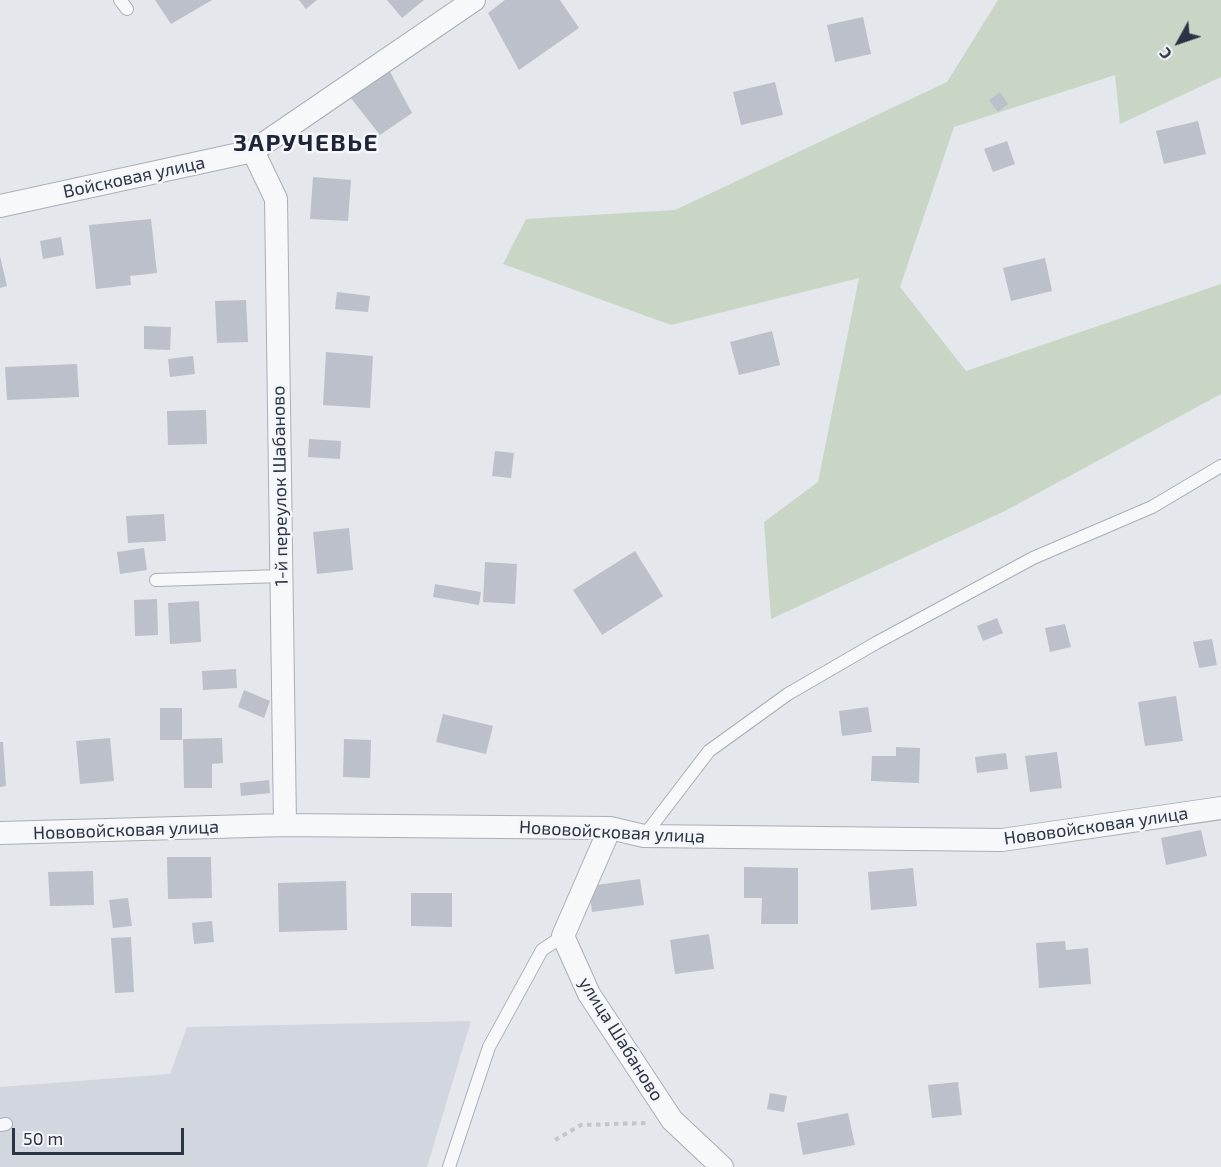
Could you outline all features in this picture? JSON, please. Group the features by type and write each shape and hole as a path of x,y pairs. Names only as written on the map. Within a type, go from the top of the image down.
{"street":[{"name":"Войсковая улица","path":"0,206 253,151 474,0"},
{"name":"1-й переулок Шабаново","path":"253,151 276,199 285,825"},
{"name":"Нововойсковая улица","path":"0,833 285,825 610,828 644,836 1002,840 1221,808"},
{"path":"563,936 610,828"},
{"name":"улица Шабаново","path":"563,936 589,994 672,1120 722,1167"}],"lane":[{"path":"644,836 709,751 788,694 876,643 1033,558 1152,507 1221,465"},
{"path":"156,580 282,576"},
{"path":"448,1167 489,1047 542,950 563,936"}],"path":[{"path":"555,1140 581,1125 645,1124 672,1120"}],"shaded area":[{"path":"471,1021 427,1167 0,1167 0,1087 170,1074 187,1027"}],"green space":[{"path":"998,0 1221,0 1221,77 1120,124 1115,75 954,127 900,287 966,371 1221,284 1221,394 1005,511 771,619 764,522 818,482 859,278 671,325 503,264 526,219 675,210 947,82"}],"building":[{"path":"155,0 212,0 171,24"},
{"path":"299,0 317,0 306,9"},
{"path":"387,0 424,0 402,18"},
{"path":"505,0 560,0 579,28 519,70 488,13"},
{"path":"863,17 871,54 835,62 827,25"},
{"path":"388,68 412,113 380,135 350,97"},
{"path":"775,82 783,115 741,125 733,92"},
{"path":"1000,92 1008,104 998,112 989,100"},
{"path":"1198,121 1206,154 1164,164 1156,131"},
{"path":"1007,141 1015,164 993,172 984,149"},
{"path":"313,177 351,180 348,221 310,219"},
{"path":"151,219 157,273 130,276 131,285 96,289 89,225"},
{"path":"61,237 64,255 43,259 40,241"},
{"path":"0,256 7,286 0,288"},
{"path":"1045,258 1052,291 1011,301 1003,268"},
{"path":"337,292 370,296 368,312 335,309"},
{"path":"246,300 248,342 217,343 215,301"},
{"path":"144,326 171,327 170,350 144,349"},
{"path":"772,331 780,365 739,375 730,342"},
{"path":"326,352 373,356 370,408 323,405"},
{"path":"193,356 195,374 170,377 168,359"},
{"path":"77,364 79,397 7,400 5,367"},
{"path":"206,410 207,444 168,445 167,411"},
{"path":"309,439 341,441 340,459 308,457"},
{"path":"495,451 514,453 511,478 492,476"},
{"path":"164,514 166,541 128,543 126,516"},
{"path":"349,528 353,570 317,574 313,532"},
{"path":"144,548 147,570 120,574 117,552"},
{"path":"635,551 663,596 602,635 573,590"},
{"path":"485,562 517,564 515,604 483,602"},
{"path":"435,584 481,592 479,605 433,597"},
{"path":"157,599 158,635 135,636 134,600"},
{"path":"199,601 201,642 170,644 168,603"},
{"path":"997,618 1003,633 983,641 977,626"},
{"path":"1065,624 1071,647 1050,652 1045,628"},
{"path":"1212,639 1217,665 1199,668 1193,642"},
{"path":"236,669 237,688 203,690 202,671"},
{"path":"244,690 270,701 264,718 238,707"},
{"path":"1176,696 1183,741 1145,746 1138,702"},
{"path":"868,707 872,732 842,736 839,711"},
{"path":"160,708 182,708 182,740 160,740"},
{"path":"443,714 493,726 486,754 436,742"},
{"path":"110,738 114,781 80,784 76,741"},
{"path":"222,738 223,763 212,764 212,788 184,788 183,739"},
{"path":"344,739 371,740 370,778 343,777"},
{"path":"0,742 3,742 6,786 0,787"},
{"path":"896,747 920,748 919,783 871,781 872,756 896,756"},
{"path":"1057,752 1062,788 1030,792 1025,756"},
{"path":"1006,753 1008,769 977,773 975,757"},
{"path":"269,780 270,793 241,796 240,783"},
{"path":"1201,830 1207,856 1166,865 1161,838"},
{"path":"167,857 211,857 212,898 168,899"},
{"path":"744,867 798,868 798,924 761,924 762,898 744,898"},
{"path":"913,868 917,906 871,910 868,872"},
{"path":"93,871 94,905 50,906 48,872"},
{"path":"640,879 644,905 592,912 589,886"},
{"path":"346,881 347,930 279,932 278,883"},
{"path":"411,893 452,893 452,927 411,926"},
{"path":"128,898 132,926 113,928 109,900"},
{"path":"212,921 214,942 194,944 192,923"},
{"path":"709,934 714,969 675,974 670,940"},
{"path":"131,937 134,992 115,993 111,938"},
{"path":"1065,941 1066,950 1088,948 1091,984 1039,988 1036,943"},
{"path":"958,1082 962,1115 932,1118 928,1085"},
{"path":"770,1093 787,1096 784,1112 767,1109"},
{"path":"848,1113 855,1145 803,1155 797,1123"}],"district":[{"name":"ЗАРУЧЕВЬЕ","path":"306,143"}]}
